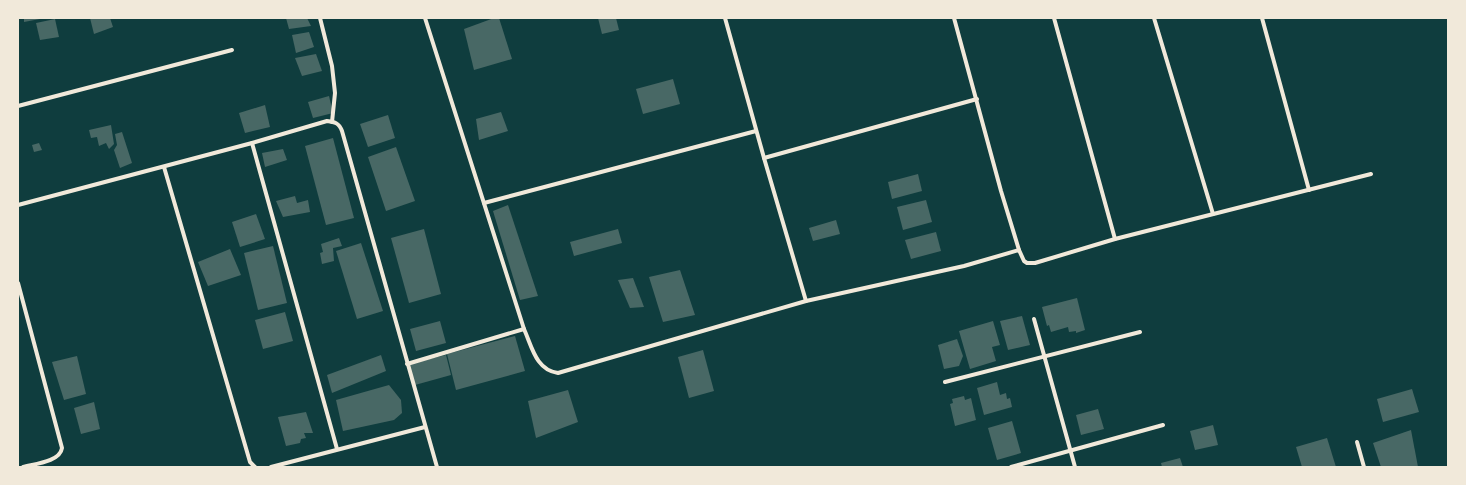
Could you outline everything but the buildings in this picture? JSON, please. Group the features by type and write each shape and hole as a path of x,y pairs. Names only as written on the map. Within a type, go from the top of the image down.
{"street":[{"path":"320,18 332,66 335,93 332,122"},
{"path":"425,18 524,329 538,362 550,372 558,373 806,301 964,266 1019,250"},
{"path":"724,18 806,301"},
{"path":"954,18 1001,191 1019,250 1024,261 1030,264 1115,239 1371,174"},
{"path":"1054,18 1115,239"},
{"path":"1154,18 1213,214"},
{"path":"1262,18 1309,190"},
{"path":"18,106 232,50"},
{"path":"764,158 977,99"},
{"path":"18,205 164,167 327,121 336,122 342,131 437,467"},
{"path":"484,203 756,131"},
{"path":"252,143 337,449"},
{"path":"164,167 250,462 255,467"},
{"path":"18,283 62,448 62,453 57,458 23,467"},
{"path":"1034,319 1075,467"},
{"path":"407,364 524,329"},
{"path":"946,382 1140,332"},
{"path":"1010,467 1163,425"},
{"path":"271,467 425,426"},
{"path":"1357,442 1364,467"}]}
